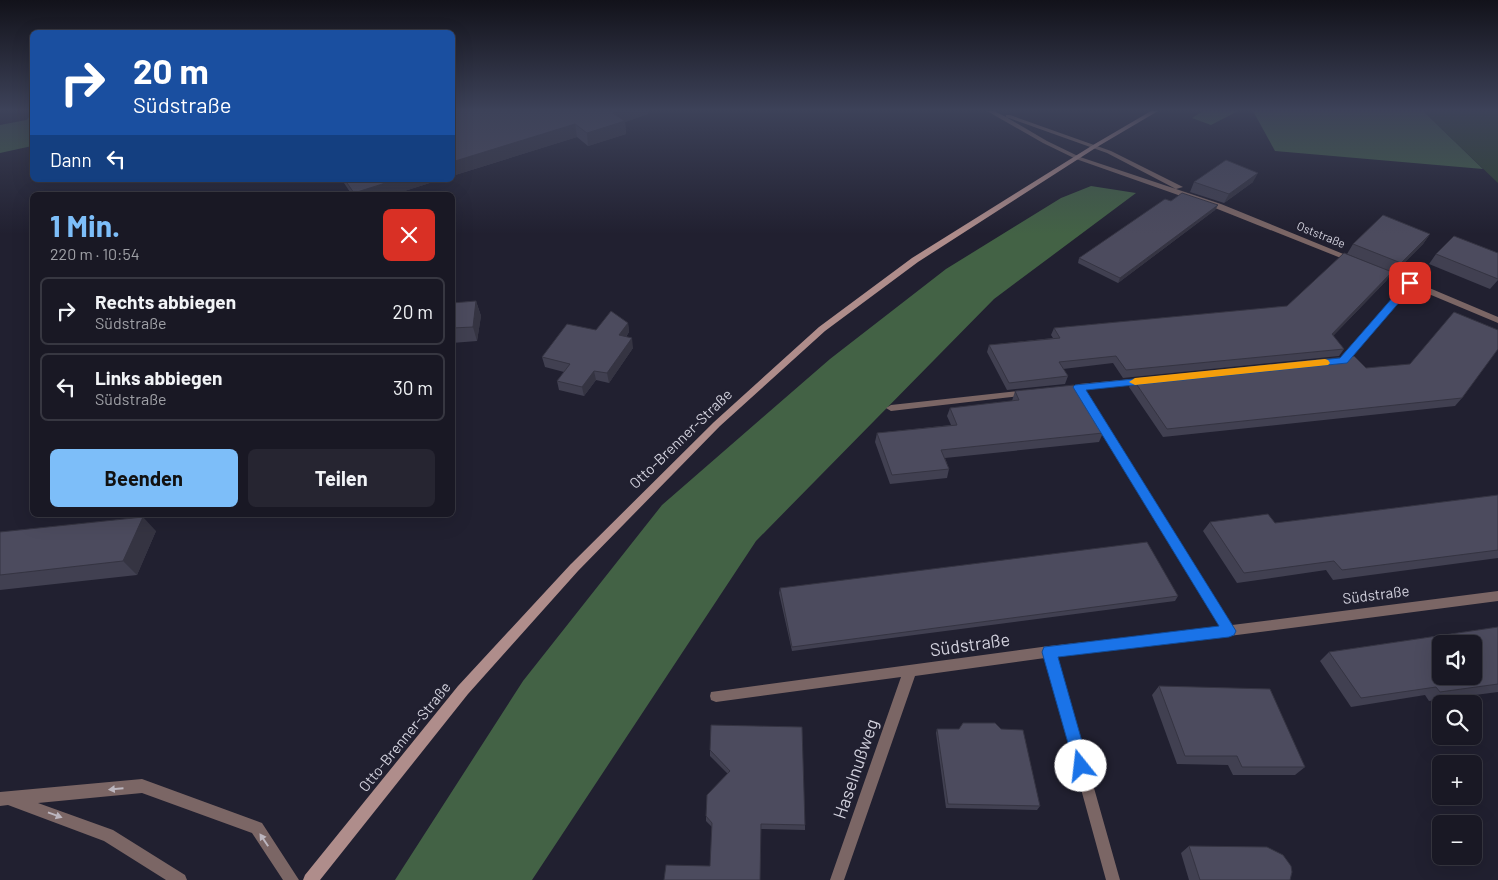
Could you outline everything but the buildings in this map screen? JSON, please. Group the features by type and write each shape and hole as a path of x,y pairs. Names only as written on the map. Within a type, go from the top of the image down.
{"main road":[{"name":"Otto-Brenner-Straße","path":"310,880 464,690 574,568 716,424 822,329 915,260 1086,152"}],"street":[{"name":"Oststraße","path":"1066,152 1078,158 1218,206 1364,264"},
{"name":"Oststraße","path":"1107,152 1218,206"},
{"path":"1374,268 1498,320"},
{"path":"1324,363 1343,361 1410,283"},
{"path":"1157,380 1074,388 1229,631"},
{"path":"891,408 1039,392"},
{"name":"Südstraße","path":"716,696 1498,596"},
{"path":"1049,652 1113,880"},
{"name":"Haselnußweg","path":"837,880 910,671"},
{"path":"5,799 142,786 257,828 292,880"},
{"path":"5,799 108,835 180,880"}],"green space":[{"path":"1287,152 1465,152 1483,169"},
{"path":"1466,152 1498,152 1498,183"},
{"path":"1091,186 1136,193 994,299 756,541 532,880 395,880 523,681 662,505 830,359 946,269 1061,198"}],"slow traffic":[{"path":"1135,382 1325,363"}],"route":[{"path":"1081,766 1049,652 1229,631 1079,387 1343,361 1410,283"}]}
